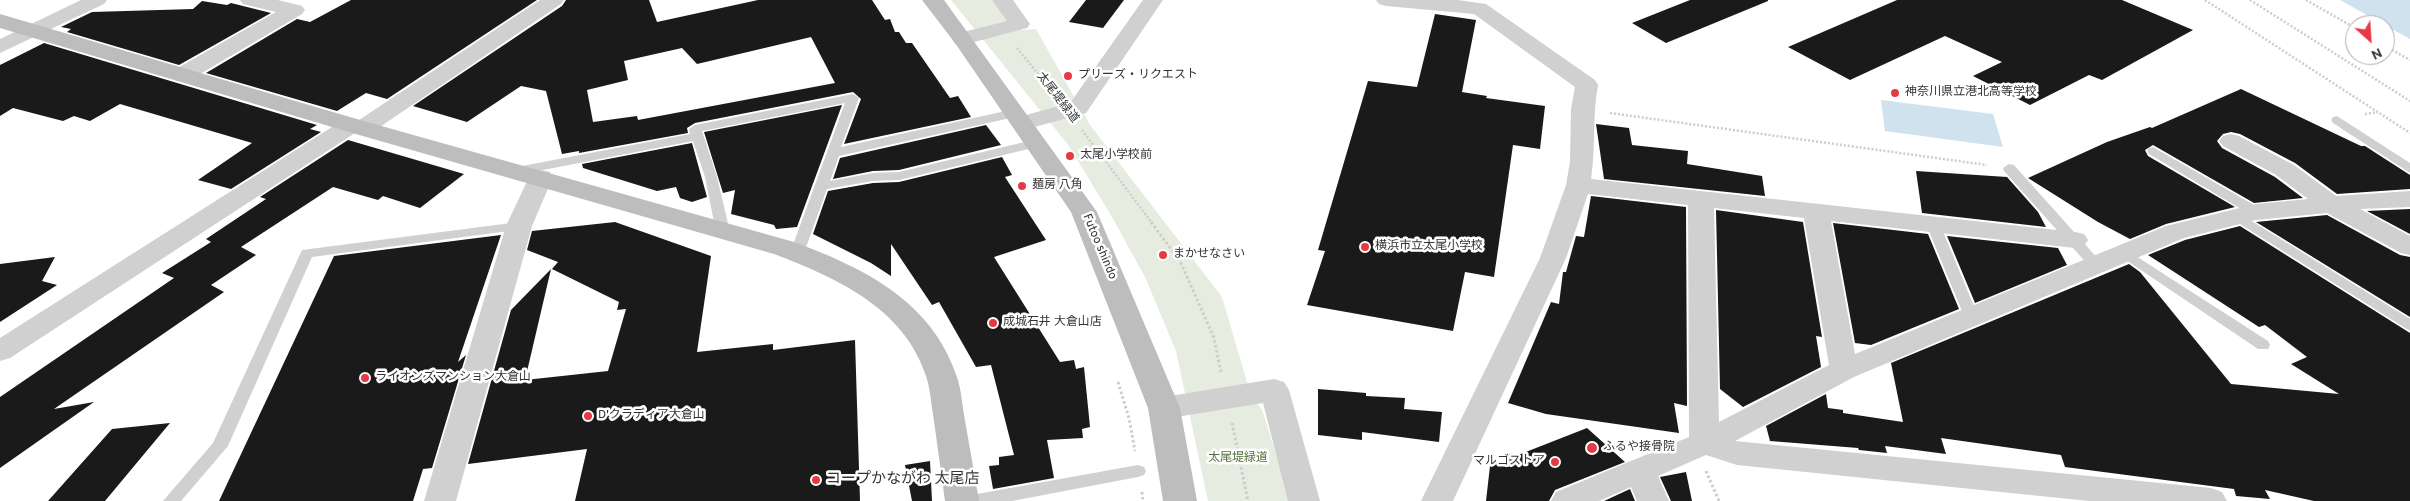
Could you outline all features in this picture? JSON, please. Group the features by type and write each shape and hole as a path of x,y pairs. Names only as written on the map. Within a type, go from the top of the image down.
{"street":[{"path":"0,47 97,0"},
{"path":"182,74 295,10 250,0"},
{"path":"0,351 554,0"},
{"name":"Futoo shindo","path":"933,0 1025,126 1084,212 1164,408 1180,501"},
{"path":"963,39 1020,24 1002,0"},
{"path":"1025,126 1078,108 1153,0"},
{"path":"1386,0 1479,8 1588,85 1582,109 1582,162 1578,185 1553,258 1437,501"},
{"path":"0,21 357,126 529,174 797,253 828,264 869,285 900,310 925,338 942,377 962,501"},
{"path":"2231,141 2285,170 2329,203 2410,247"},
{"path":"440,501 519,226 529,174"},
{"path":"1578,185 2075,240"},
{"path":"1701,198 1704,443"},
{"path":"1567,501 1704,443 1844,370 2175,232 2246,214 2329,203 2384,199 2410,200"},
{"path":"1816,211 1844,370"},
{"path":"1164,408 1274,390 1304,501"},
{"path":"1704,443 1737,453 2212,501"},
{"path":"1639,469 1653,501"}],"lane":[{"path":"724,232 711,177 695,129 854,98 797,253"},
{"path":"2337,120 2410,169"},
{"path":"833,153 1025,126"},
{"path":"821,186 872,177 899,176 1025,126"},
{"path":"529,174 698,136"},
{"path":"2153,151 2410,326"},
{"path":"2010,168 2095,264"},
{"path":"1932,224 1971,316"},
{"path":"171,501 220,446 307,253 519,226"},
{"path":"2125,253 2263,346"},
{"path":"976,501 1138,471"}],"path":[{"path":"2205,0 2410,133"},
{"path":"2250,0 2410,101"},
{"path":"2306,0 2345,22"},
{"name":"太尾堤緑道","path":"1001,28 1067,111 1180,261 1214,338 1248,501"},
{"path":"2395,52 2410,60"},
{"path":"1582,109 2010,168"},
{"path":"1118,380 1129,418 1138,471"}],"green space":[{"name":"太尾堤緑道","path":"951,0 998,0 1022,30 1036,29 1090,125 1222,297 1251,396 1262,410 1291,501 1208,501 1176,351 1145,277 1112,217 1069,146"}],"water":[{"path":"2340,0 2410,0 2410,39 2395,31 2395,15 2367,15"},
{"path":"1881,100 1993,114 2003,147 1885,131"}],"building":[{"path":"351,0 537,0 387,99 366,93 337,111 206,73 297,19 310,22"},
{"path":"566,0 649,0 657,22 758,0 872,0 885,20 890,19 895,32 899,32 906,43 912,43 950,98 958,96 971,117 844,144 861,99 853,92 695,123 687,128 688,133 579,153 579,151 562,154 546,91 521,86 467,122 413,106 562,6","holes":["811,37 835,83 638,120 637,116 593,122 587,90 628,80 624,61 682,48 697,64"]},
{"path":"1086,0 1124,0 1103,28 1069,22"},
{"path":"1690,0 1768,1 1666,43 1632,23"},
{"path":"1897,0 2122,0 2193,30 2102,80 2089,75 2030,105 1973,76 2002,62 1945,36 1850,80 1788,47"},
{"path":"202,1 227,5 231,3 271,13 179,65 67,32 71,29 61,27 92,12 193,9"},
{"path":"1435,14 1476,20 1462,92 1487,96 1486,98 1545,106 1540,149 1513,145 1494,277 1465,272 1453,331 1307,305 1325,251 1318,250 1368,81 1417,87"},
{"path":"44,43 317,125 310,129 321,132 231,189 198,180 252,143 120,104 90,121 74,116 63,121 13,108 0,116 0,65"},
{"path":"2241,89 2361,146 2365,146 2410,175 2410,189 2337,194 2295,163 2240,134 2231,132 2223,134 2217,141 2222,148 2275,177 2303,198 2254,203 2153,145 2145,150 2148,156 2235,207 2166,224 2130,239 2098,222 2028,178 2107,142 2150,127 2152,128"},
{"path":"842,105 797,227 776,229 774,225 731,214 735,190 723,193 704,132"},
{"path":"1596,124 1629,128 1632,145 1688,151 1687,164 1762,176 1765,196 1604,179"},
{"path":"986,125 1001,145 899,170 873,171 833,179 840,158"},
{"path":"348,140 464,174 420,208 383,196 378,200 333,187 241,247 256,255 211,285 224,292 54,409 94,402 0,468 0,397 174,278 162,273 211,242 206,239 266,199 260,197"},
{"path":"692,143 707,197 692,202 680,198 676,187 657,191 583,168 582,164"},
{"path":"1002,157 1012,175 1005,177 1046,240 994,257 1060,362 1074,360 1076,369 1084,367 1090,427 1082,429 1083,438 1047,440 1054,478 993,489 989,466 999,465 999,457 1014,455 991,365 976,367 939,302 932,305 891,244 891,276 871,263 813,234 828,191 873,183 899,182"},
{"path":"1916,171 2007,177 2038,212 2046,227 1922,213"},
{"path":"1591,196 1686,207 1687,406 1674,403 1679,433 1546,414 1508,403 1551,302 1559,304 1563,272 1566,272 1576,236 1584,237"},
{"path":"2410,209 2410,234 2367,211"},
{"path":"1716,210 1803,222 1822,337 1816,336 1821,367 1743,407 1720,389"},
{"path":"2327,215 2400,255 2410,257 2410,317 2256,222"},
{"path":"615,222 711,256 697,352 773,344 773,350 855,340 860,501 575,501 587,449 468,464 511,310 551,269 525,380 608,371 626,309 617,310 619,302 552,269 558,262 527,250 532,231"},
{"path":"1833,223 1928,234 1959,309 1871,345 1855,343"},
{"path":"2240,226 2410,333 2410,501 2314,501 2265,490 2270,499 2236,496 2234,489 2065,467 2061,455 1941,438 1946,454 1885,446 1887,453 1859,450 1858,448 1770,441 1766,426 1826,394 1828,408 1843,410 1843,413 1903,422 1891,363 2129,264 2140,272 2231,384 2339,394 2291,364 2307,357 2265,325 2259,327 2148,255 2185,240"},
{"name":"ライオンズマンション大倉山","path":"501,235 458,362 466,355 432,468 423,469 413,501 219,501 334,256"},
{"path":"1947,236 2058,248 2067,265 1975,303"},
{"path":"55,257 42,281 57,285 0,322 0,264"},
{"path":"1318,389 1366,393 1366,396 1405,398 1404,409 1442,412 1439,442 1362,432 1362,440 1318,435"},
{"path":"170,423 105,501 48,501 112,429"},
{"name":"マルゴストア","path":"1587,428 1625,462 1555,490 1549,501 1486,501 1490,466"},
{"path":"930,461 932,501 912,501 905,465"},
{"path":"1686,472 1692,501 1671,501 1660,477"},
{"path":"1630,489 1635,501 1604,501"}],"place":[{"name":"プリーズ・リクエスト","path":"1068,76"},
{"name":"神奈川県立港北高等学校","path":"1895,93"},
{"name":"太尾小学校前","path":"1070,156"},
{"name":"麺房 八角","path":"1022,186"},
{"name":"横浜市立太尾小学校","path":"1365,247"},
{"name":"まかせなさい","path":"1163,255"},
{"name":"成城石井 大倉山店","path":"993,323"},
{"name":"ライオンズマンション大倉山","path":"365,378"},
{"name":"D'クラディア大倉山","path":"588,416"},
{"name":"ふるや接骨院","path":"1592,448"},
{"name":"マルゴストア","path":"1555,462"},
{"name":"コープかながわ 太尾店","path":"816,480"}]}
